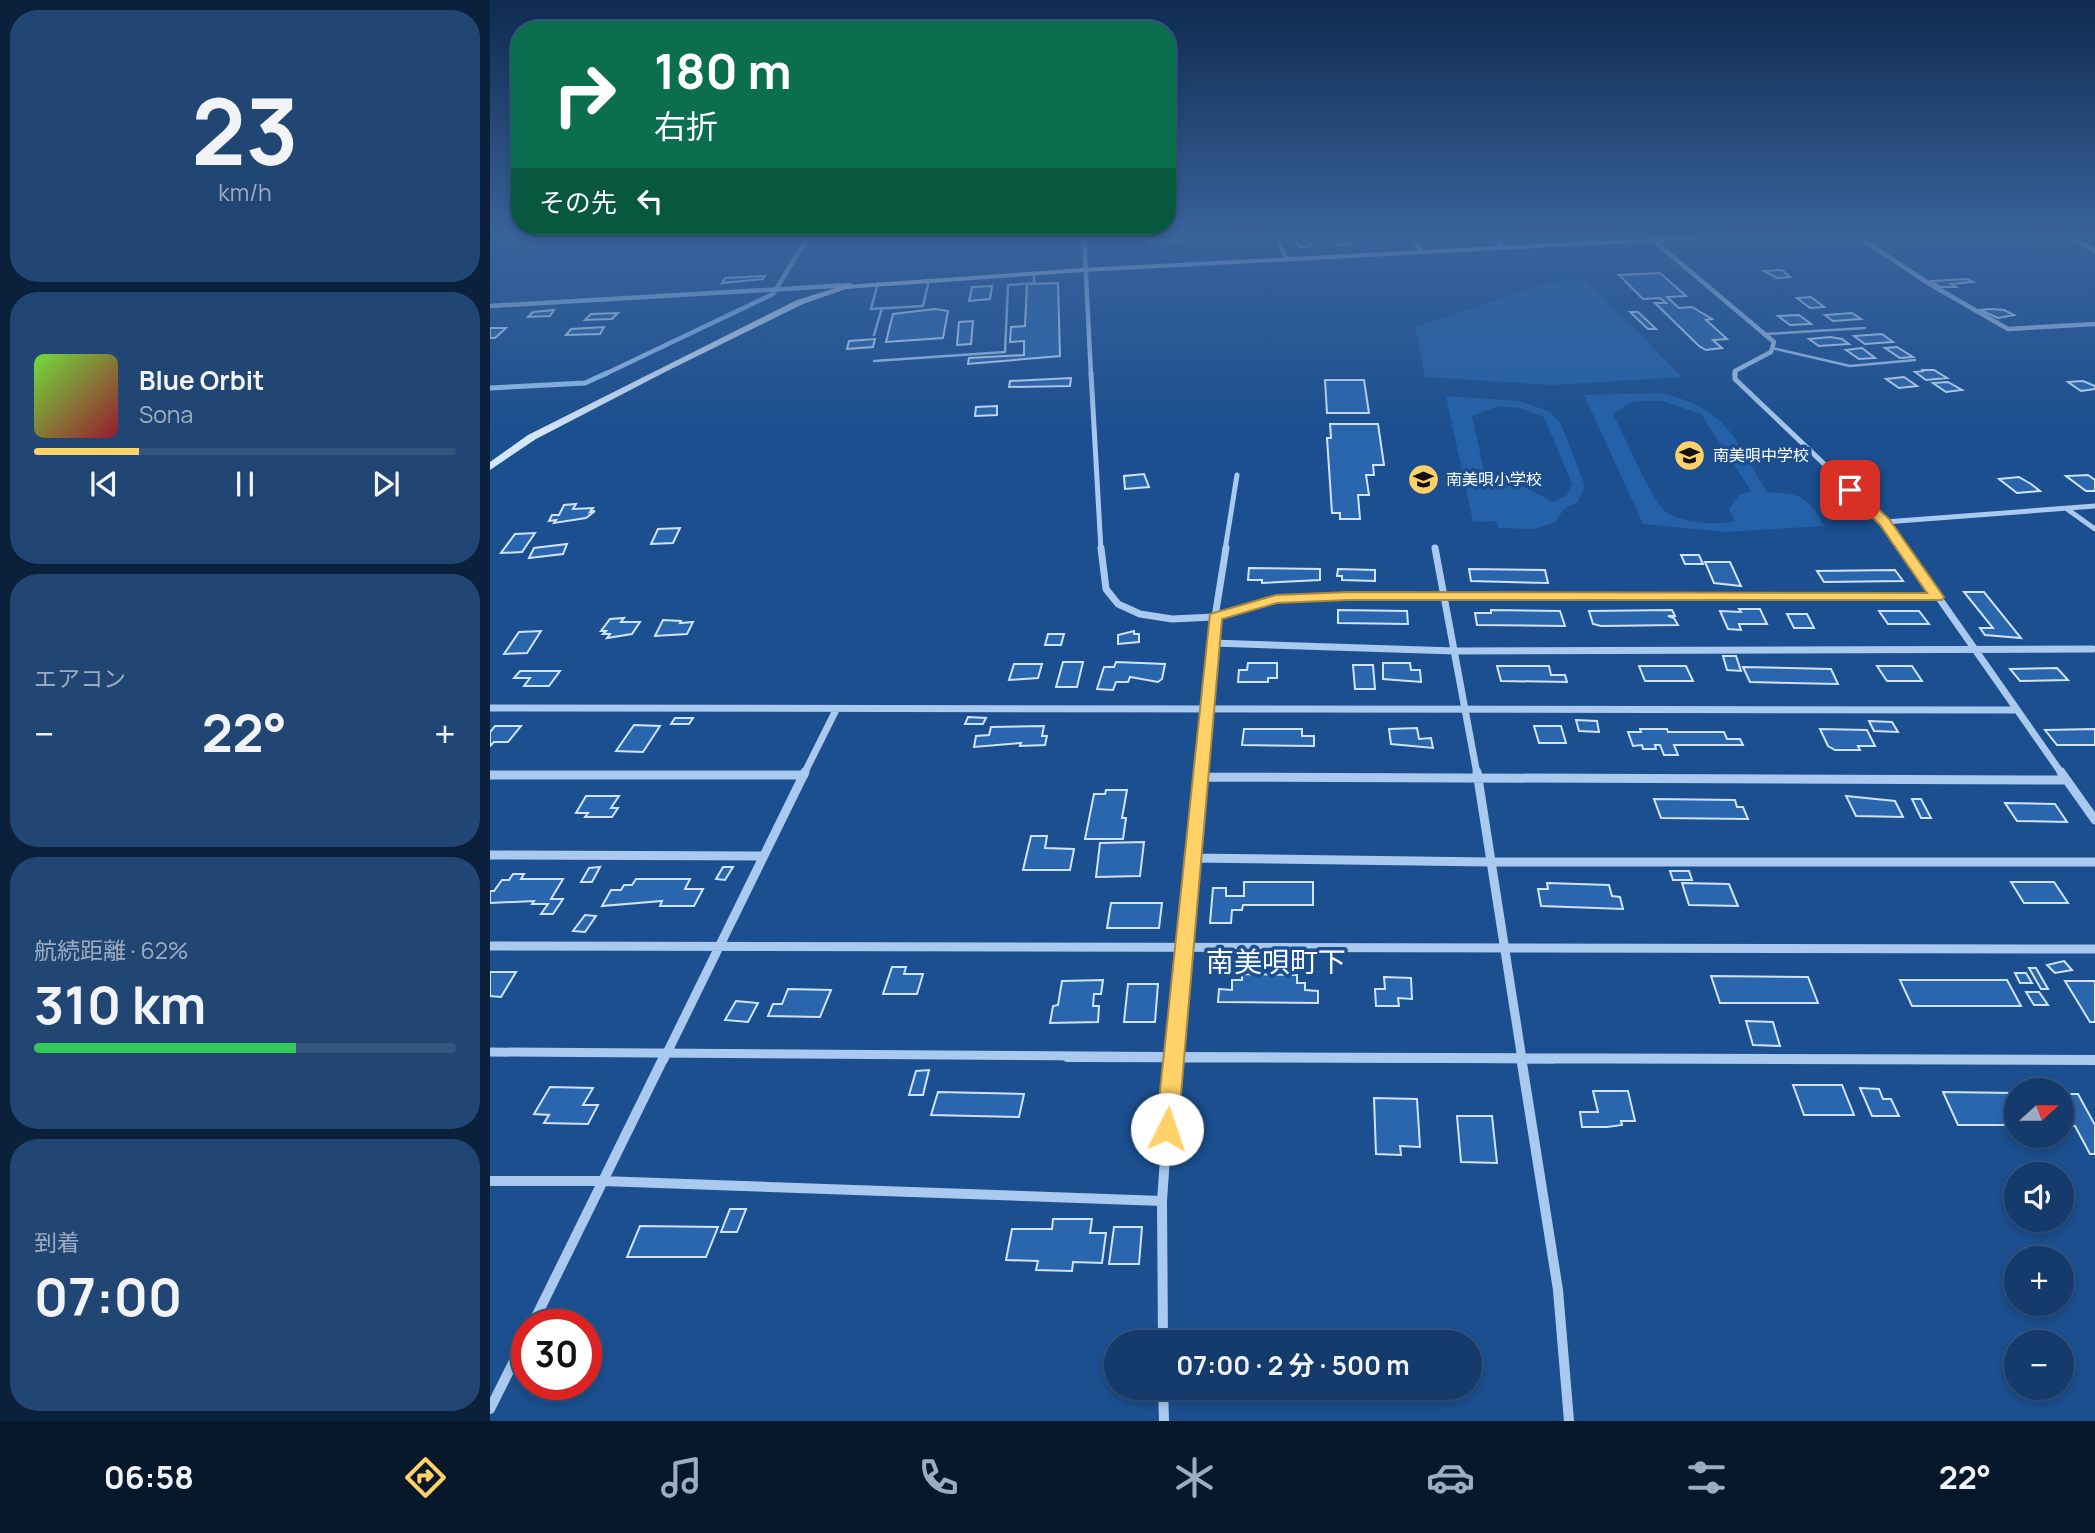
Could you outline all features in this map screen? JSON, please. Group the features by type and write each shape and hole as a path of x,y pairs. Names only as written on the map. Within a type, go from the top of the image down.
{"street":[{"path":"490,306 552,302"},
{"path":"490,467 532,437 799,302"},
{"path":"1085,302 1102,570 1106,589 1118,604 1140,614 1172,619 1215,617 1276,599 1445,596 1937,597"},
{"path":"1728,302 1774,342 1771,352 1735,370 1735,379 1885,522 2095,820"},
{"path":"1960,302 2008,329 2095,324"},
{"path":"1163,1330 1162,1201 1172,1058 1212,643 1237,475"},
{"path":"1885,522 2095,506"},
{"path":"2066,508 2095,529"},
{"path":"1435,548 1467,710 1502,948 1558,1290 1569,1421"},
{"path":"1212,643 1455,651 2093,649"},
{"path":"490,708 2017,710"},
{"path":"540,1309 836,710"},
{"path":"490,775 804,775"},
{"path":"1199,777 2066,780"},
{"path":"490,855 763,856"},
{"path":"1192,858 1489,862 2095,862"},
{"path":"490,946 2095,949"},
{"path":"490,1052 1172,1058 2095,1060"},
{"path":"490,1181 602,1181 1162,1201"},
{"path":"490,1409 511,1367"},
{"path":"1163,1400 1164,1421"}],"lane":[{"path":"872,302 871,309 923,306 924,302"},
{"path":"874,361 1005,352 1007,302"},
{"path":"874,335 882,308"},
{"path":"1766,334 1865,328"},
{"path":"1772,348 1850,366 1915,360"}],"shaded area":[{"path":"1490,302 1608,302 1682,377 1553,385 1425,377 1415,327"},
{"path":"1659,393 1700,407 1726,427 1767,492 1802,498 1813,508 1824,526 1726,532 1643,524 1584,395","holes":["1662,401 1701,414 1751,491 1739,495 1729,509 1735,521 1708,523 1686,520 1668,513 1655,498 1613,414 1629,403"]},
{"path":"1446,396 1519,401 1549,411 1561,424 1585,486 1578,502 1564,509 1555,522 1536,529 1499,528 1496,521 1473,522","holes":["1498,406 1519,408 1544,417 1572,484 1567,495 1553,502 1520,485 1487,484 1472,416"]}],"building":[{"path":"1026,302 1059,302 1060,356 968,364 969,358 1024,355 1024,341 1010,342 1011,327 1025,326"},
{"path":"1673,302 1679,308 1692,307 1712,319 1706,320 1727,339 1713,340 1722,348 1706,350 1699,346 1655,303"},
{"path":"1803,302 1818,302 1824,307 1810,308"},
{"path":"935,309 948,311 943,338 886,342 893,314"},
{"path":"554,310 550,316 528,317 533,312"},
{"path":"1980,310 2004,310 2014,315 1998,318"},
{"path":"1630,312 1638,312 1656,329 1648,329"},
{"path":"618,313 612,319 585,320 591,314"},
{"path":"1852,313 1861,319 1833,321 1825,315"},
{"path":"1799,315 1811,324 1790,325 1778,316"},
{"path":"973,321 971,344 957,345 959,322"},
{"path":"604,327 600,334 566,335 571,329"},
{"path":"490,328 506,328 495,338 490,338"},
{"path":"1882,334 1893,342 1865,344 1854,336"},
{"path":"875,339 873,347 847,349 849,341"},
{"path":"1809,339 1842,339 1849,344 1819,346"},
{"path":"1897,347 1913,357 1900,358 1885,348"},
{"path":"1862,348 1875,358 1859,359 1846,350"},
{"path":"1921,370 1934,370 1947,378 1926,380 1915,372 1924,371"},
{"path":"1904,377 1917,386 1899,388 1886,379"},
{"path":"1071,378 1070,386 1009,387 1010,381"},
{"path":"1325,380 1364,380 1369,413 1327,413"},
{"path":"2083,381 2095,386 2095,389 2081,391 2068,382"},
{"path":"1948,382 1962,390 1946,392 1933,383"},
{"path":"997,406 997,415 975,416 976,407"},
{"path":"1330,424 1378,424 1384,465 1373,465 1374,475 1366,475 1369,495 1358,495 1360,519 1340,519 1340,513 1332,513 1327,438 1331,438"},
{"path":"1144,474 1149,487 1125,489 1124,476"},
{"path":"2088,475 2095,480 2095,491 2086,491 2066,476"},
{"path":"2019,477 2040,491 2017,493 1999,479"},
{"path":"576,504 573,509 593,508 590,512 595,511 586,518 554,523 556,520 549,521 552,515 559,515 564,505"},
{"path":"680,528 673,543 651,544 658,529"},
{"path":"535,533 522,552 501,553 515,534"},
{"path":"567,544 563,554 529,558 534,548"},
{"path":"1681,555 1699,555 1703,564 1685,564"},
{"path":"1705,562 1730,562 1741,586 1714,583"},
{"path":"1249,568 1320,569 1320,580 1262,583 1262,580 1248,580"},
{"path":"1338,569 1375,570 1375,581 1342,580 1342,576 1337,576"},
{"path":"1469,569 1545,570 1548,583 1471,581"},
{"path":"1895,570 1903,581 1824,582 1817,571"},
{"path":"1964,592 1984,592 2021,638 1985,635 1980,628 1993,628"},
{"path":"1739,609 1760,609 1767,624 1739,624 1741,630 1728,629 1720,611 1741,612"},
{"path":"1338,610 1407,611 1408,624 1338,623"},
{"path":"1491,610 1560,611 1565,626 1477,625 1475,613 1491,613"},
{"path":"1672,610 1675,616 1668,616 1674,618 1678,625 1601,626 1593,624 1589,611"},
{"path":"1879,611 1919,611 1929,624 1888,624"},
{"path":"1787,614 1807,614 1814,628 1794,628"},
{"path":"624,618 621,622 640,622 632,634 607,638 610,634 603,634 606,631 601,631 610,619"},
{"path":"663,620 693,622 687,634 655,636"},
{"path":"541,631 527,653 504,654 519,632"},
{"path":"1134,631 1134,634 1139,634 1139,642 1118,644 1118,635"},
{"path":"1048,634 1064,634 1061,645 1045,645"},
{"path":"1723,656 1736,656 1741,671 1727,670"},
{"path":"1063,662 1083,662 1077,687 1056,687"},
{"path":"1116,662 1165,664 1162,679 1158,682 1130,677 1128,682 1116,682 1113,690 1097,689 1104,667 1114,667"},
{"path":"1248,663 1277,663 1277,678 1268,678 1268,682 1238,682 1239,670 1247,670"},
{"path":"1383,663 1410,663 1411,670 1420,670 1421,682 1383,679"},
{"path":"1014,664 1042,664 1038,678 1009,680"},
{"path":"1353,665 1373,665 1375,689 1355,689"},
{"path":"1497,666 1549,666 1551,675 1565,675 1567,682 1501,681"},
{"path":"1639,666 1686,666 1693,681 1645,681"},
{"path":"1877,666 1912,666 1922,681 1887,681"},
{"path":"1743,667 1831,669 1838,684 1750,682"},
{"path":"2057,668 2068,680 2020,681 2010,669"},
{"path":"520,671 560,671 549,686 524,686 530,678 514,678"},
{"path":"968,717 986,718 983,724 965,724"},
{"path":"675,718 693,718 689,724 671,724"},
{"path":"1576,720 1597,721 1599,732 1579,731"},
{"path":"1869,721 1892,722 1898,732 1874,731"},
{"path":"634,725 660,726 643,752 616,751"},
{"path":"495,726 521,726 508,742 494,742 490,746 490,732"},
{"path":"1044,726 1042,736 1047,736 1045,745 1020,746 1021,743 974,747 976,736 989,735 991,727"},
{"path":"1534,726 1561,726 1566,743 1539,743"},
{"path":"1417,728 1419,739 1431,738 1433,748 1391,744 1389,729"},
{"path":"1244,729 1302,729 1302,736 1314,736 1314,746 1242,745"},
{"path":"1640,729 1724,732 1727,739 1740,739 1743,745 1674,745 1678,755 1664,755 1660,745 1655,745 1656,749 1643,749 1642,745 1633,746 1628,732 1641,732"},
{"path":"1820,729 1867,730 1875,746 1858,746 1860,750 1835,750 1828,746"},
{"path":"2095,729 2095,745 2057,745 2045,730"},
{"path":"1106,790 1127,790 1122,818 1126,818 1123,839 1085,839 1094,794 1105,794"},
{"path":"586,796 619,796 611,808 618,808 612,817 585,817 588,813 576,813"},
{"path":"1846,796 1895,801 1903,817 1856,816"},
{"path":"1654,799 1735,800 1737,807 1743,807 1748,819 1661,818"},
{"path":"1912,799 1921,799 1931,818 1921,818"},
{"path":"2005,803 2055,804 2067,822 2017,821"},
{"path":"1031,836 1047,836 1045,848 1074,849 1070,870 1023,870"},
{"path":"1144,842 1140,876 1096,877 1100,843"},
{"path":"600,867 592,882 581,882 589,868"},
{"path":"723,867 733,867 725,880 716,879"},
{"path":"1670,871 1689,871 1692,880 1673,880"},
{"path":"513,874 524,874 521,879 563,879 551,899 563,899 553,914 541,914 548,904 532,904 534,901 490,903 490,891 494,891 502,880 509,880"},
{"path":"636,879 690,879 685,889 703,889 694,906 660,906 662,901 602,906 611,890 621,890 624,885 632,885"},
{"path":"1244,882 1313,882 1313,905 1243,905 1242,910 1232,910 1231,923 1210,923 1213,888 1226,888 1226,896 1244,896"},
{"path":"2011,882 2054,882 2068,903 2024,903"},
{"path":"1547,883 1609,885 1612,896 1620,897 1623,909 1541,906 1538,889 1548,889"},
{"path":"1682,883 1729,884 1738,906 1689,905"},
{"path":"1111,903 1162,903 1159,928 1107,928"},
{"path":"585,915 596,916 585,932 573,931"},
{"path":"2064,961 2072,970 2055,973 2047,965"},
{"path":"892,967 906,967 904,974 923,974 917,994 883,994"},
{"path":"2029,968 2036,968 2048,989 2041,989"},
{"path":"490,972 516,972 501,997 490,996"},
{"path":"2015,973 2026,973 2032,983 2020,983"},
{"path":"1242,974 1297,975 1297,983 1305,983 1305,990 1318,991 1318,1003 1218,1002 1219,989 1232,990 1232,980 1242,980"},
{"path":"1711,976 1808,977 1818,1003 1720,1003"},
{"path":"1384,977 1411,978 1412,999 1398,998 1399,1006 1376,1006 1375,989 1385,989"},
{"path":"1103,980 1101,994 1094,994 1093,1006 1099,1006 1098,1022 1050,1023 1053,1006 1058,1005 1062,981"},
{"path":"1900,980 2007,980 2021,1006 1912,1006"},
{"path":"2065,981 2095,981 2095,1022 2090,1022"},
{"path":"1128,984 1158,984 1155,1022 1124,1022"},
{"path":"788,989 831,990 820,1017 768,1016 773,1004 782,1004"},
{"path":"2026,992 2039,992 2048,1005 2034,1005"},
{"path":"736,1001 758,1003 748,1022 725,1020"},
{"path":"1746,1021 1773,1022 1780,1046 1753,1045"},
{"path":"929,1070 923,1095 909,1095 916,1071"},
{"path":"1793,1085 1842,1085 1854,1115 1804,1115"},
{"path":"550,1087 593,1088 583,1105 598,1105 588,1124 544,1123 549,1115 534,1114"},
{"path":"1860,1088 1879,1089 1883,1099 1891,1099 1899,1116 1872,1116"},
{"path":"1593,1091 1628,1091 1635,1121 1621,1121 1622,1125 1607,1127 1582,1127 1580,1112 1598,1112"},
{"path":"938,1092 1024,1094 1019,1117 931,1115"},
{"path":"1943,1092 2004,1093 2004,1125 1958,1125"},
{"path":"2074,1094 2078,1094 2095,1125 2095,1154 2090,1154 2075,1126"},
{"path":"1374,1098 1417,1099 1420,1147 1400,1146 1401,1155 1376,1154"},
{"path":"1457,1116 1492,1116 1497,1163 1461,1162"},
{"path":"730,1209 746,1209 737,1232 721,1232"},
{"path":"1053,1219 1092,1219 1090,1233 1106,1233 1102,1263 1073,1262 1072,1271 1036,1270 1038,1261 1006,1260 1012,1229 1052,1229"},
{"path":"640,1226 718,1227 706,1257 627,1257"},
{"path":"1114,1227 1142,1227 1139,1264 1109,1264"}],"waterway":[{"path":"603,375 756,302"},
{"path":"490,388 585,383 607,373"}],"place":[{"name":"南美唄中学校","path":"1690,455"},
{"name":"南美唄小学校","path":"1423,479"}],"district":[{"name":"南美唄町下","path":"1276,961"}],"route":[{"path":"1167,1129 1215,617 1276,599 1349,596 1937,597 1885,522 1850,490"}]}
